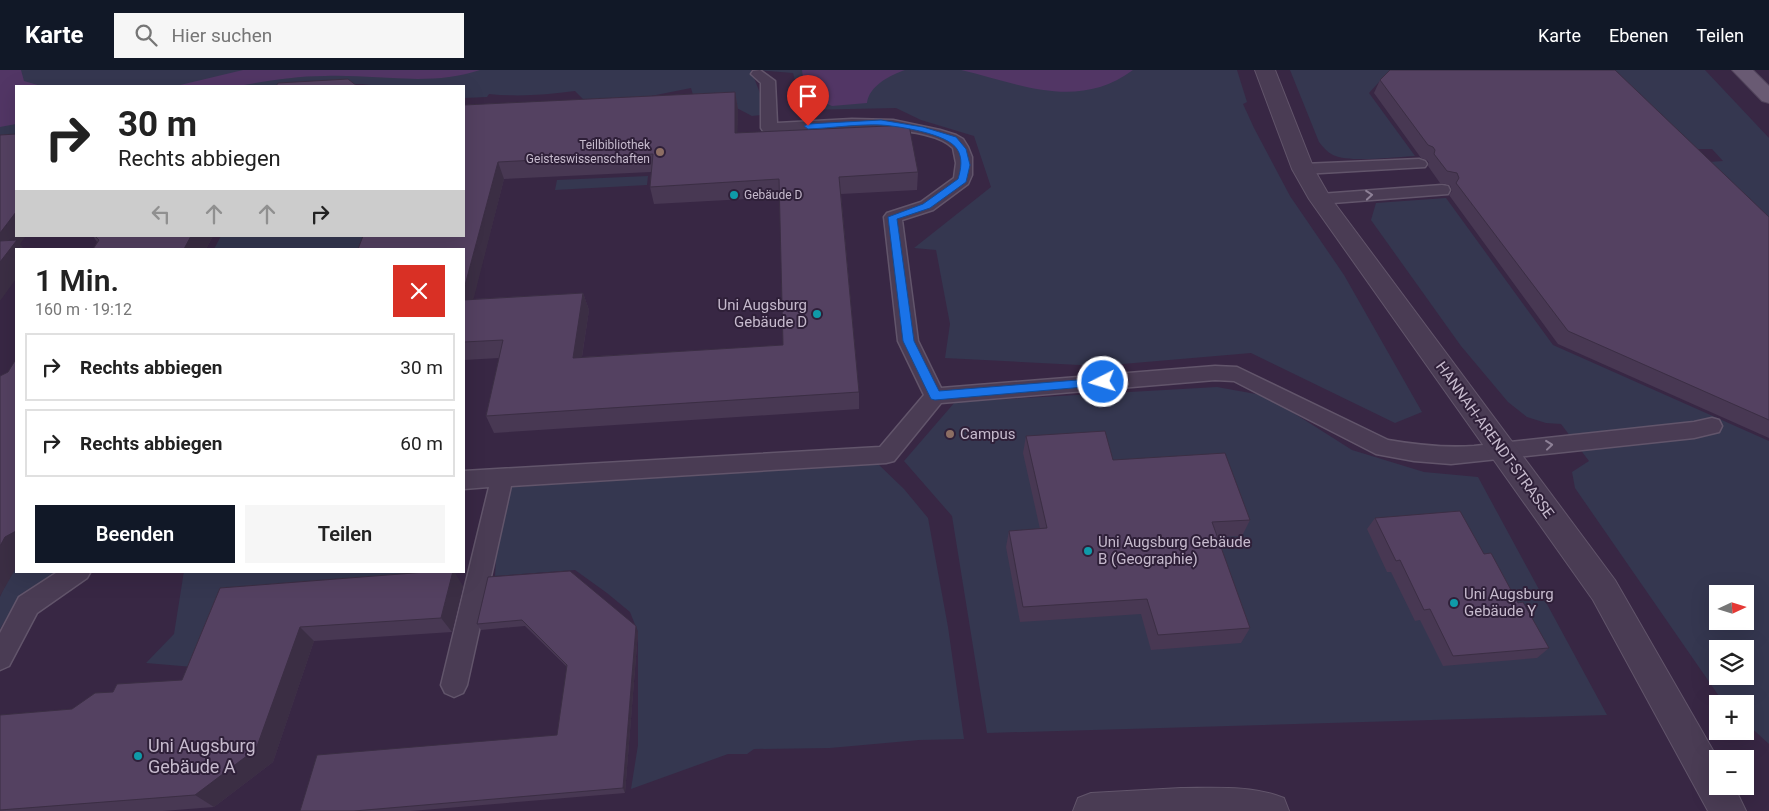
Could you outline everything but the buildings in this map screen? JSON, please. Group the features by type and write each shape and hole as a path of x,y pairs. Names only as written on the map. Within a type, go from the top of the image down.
{"main road":[{"path":"1742,70 1769,97"}],"street":[{"name":"HANNAH-ARENDT-STRASSE","path":"1265,70 1303,169 1320,199 1604,590 1728,811"},
{"path":"1091,811 1186,805 1244,807 1271,811"}],"lane":[{"path":"758,74 768,82 769,128 881,122 923,130 953,139 962,149 966,165 962,180 926,206 893,217 908,341 935,396"},
{"path":"1303,169 1419,164"},
{"path":"1320,199 1442,190"},
{"path":"465,480 886,454 935,396 1215,373 1237,374 1384,448 1450,456 1694,430 1712,426"},
{"path":"454,685 502,479"},
{"path":"0,658 28,605 76,573"}],"shaded area":[{"path":"0,70 751,70 763,101 761,115 752,116 731,105 693,95 691,88 621,102 586,102 575,91 532,95 489,94 487,97 465,98 465,85 15,85 15,146 0,146"},
{"path":"0,70 21,70 24,81 38,85 15,85 15,124 0,127"},
{"path":"243,70 480,70 442,78 423,79 314,76 243,85 180,85"},
{"path":"757,70 1237,70 1247,102 1243,104 1290,196 1344,275 1422,412 1395,423 1251,353 1099,366 945,358 950,324 936,250 914,248 991,187 974,136 921,120 896,108 803,110 793,73"},
{"path":"802,70 905,70 887,78 876,86 867,103 832,106 805,94"},
{"path":"961,70 1133,70 1112,82 1091,89 1070,92 1048,91 1027,87"},
{"path":"1290,70 1390,70 1369,93 1415,156 1350,159 1331,154 1319,142"},
{"path":"1600,70 1705,70 1769,138 1769,236 1695,163 1723,161 1712,149 1682,149"},
{"path":"648,176 647,185 555,190 557,180"},
{"path":"1446,198 1553,345 1769,441 1769,744 1754,730 1754,695 1718,695 1711,685 1754,685 1754,640 1709,640 1709,682 1575,488 1572,472 1589,461 1561,424 1546,423 1527,417 1508,402 1461,346 1371,220 1376,203"},
{"path":"220,237 369,237 365,248 215,248"},
{"path":"1217,387 1267,396 1352,450 1424,472 1478,477 1607,715 987,733 952,516 904,461 955,402"},
{"path":"878,464 904,489 928,518 948,627 964,739 919,740 830,748 754,749 747,754 728,754 631,789 638,745 638,632 630,612 575,570 495,576 497,539 511,487"},
{"path":"15,560 15,573 58,573 16,602 0,629 0,597"},
{"path":"184,573 459,573 231,590 193,667 146,663 174,634"}],"place":[{"name":"Teilbibliothek Geisteswissenschaften","path":"660,152"},
{"name":"Gebäude D","path":"734,195"},
{"name":"Uni Augsburg Gebäude D","path":"817,314"},
{"name":"Campus","path":"950,434"},
{"name":"Uni Augsburg Gebäude B (Geographie)","path":"1088,551"},
{"name":"Uni Augsburg Gebäude Y","path":"1454,603"},
{"name":"Uni Augsburg Gebäude A","path":"138,756"}],"route":[{"path":"808,126 881,122 923,130 953,139 962,149 966,165 962,180 926,206 893,217 908,341 935,396 1103,382"}]}
